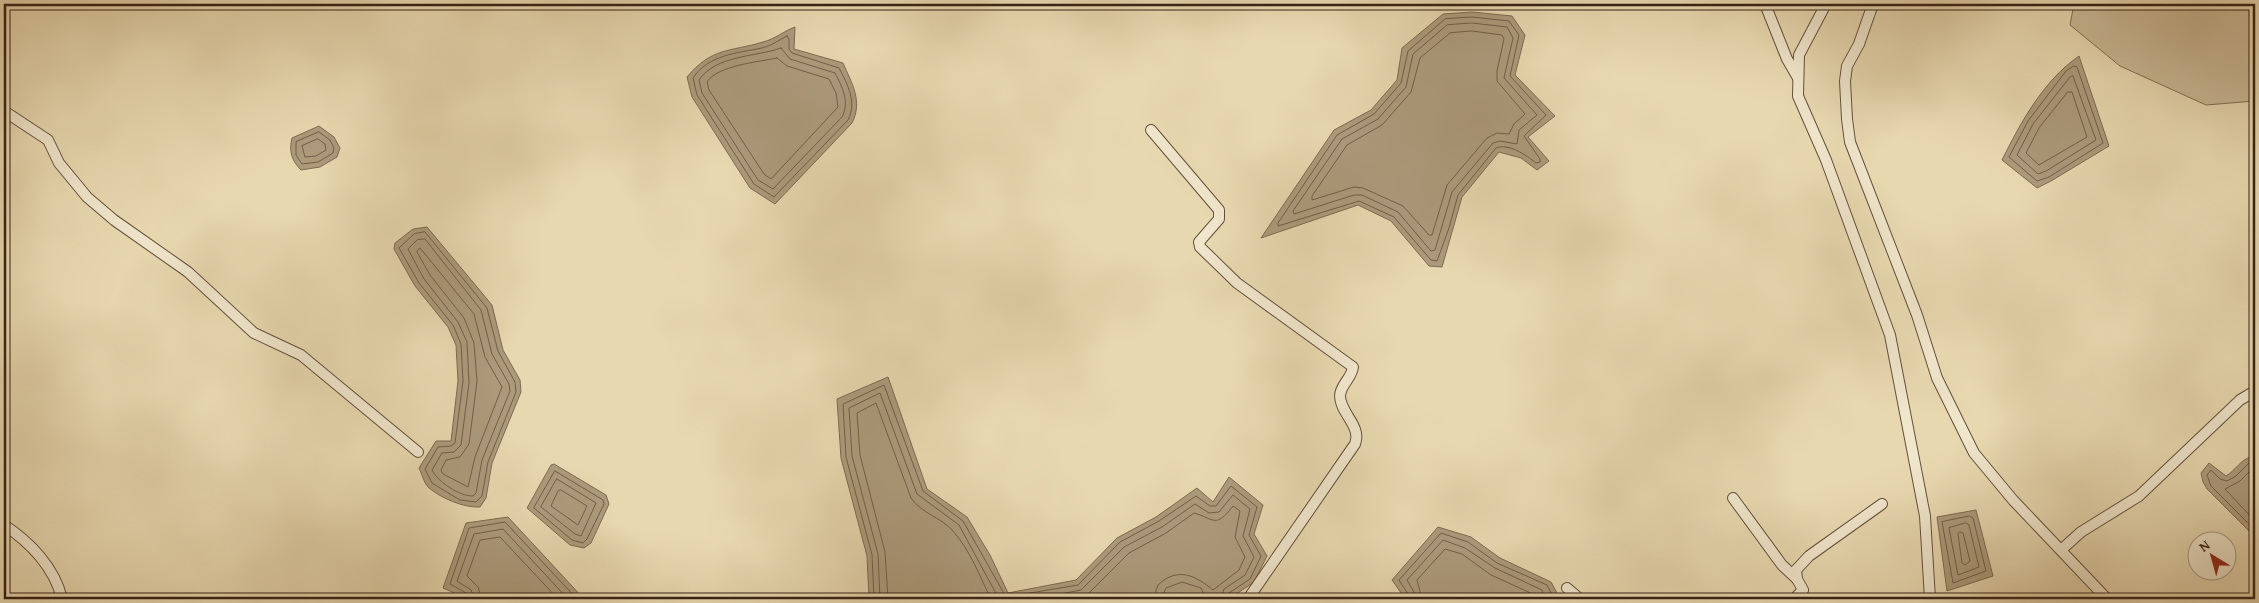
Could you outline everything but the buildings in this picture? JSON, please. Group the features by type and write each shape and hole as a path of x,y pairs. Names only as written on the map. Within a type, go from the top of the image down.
{"street":[{"path":"1765,4 1787,59 1798,78"},
{"path":"1826,4 1799,55 1798,96 1826,160 1890,335 1925,516 1930,599"},
{"path":"1873,4 1859,44 1847,66 1845,81 1850,142 1917,315 1938,378 1974,453 2013,500 2106,599"},
{"path":"4,111 48,140 64,170 87,197 114,220 188,272 254,333 301,355 418,452"},
{"path":"1151,130 1219,210 1219,219 1201,236 1200,247 1237,283 1353,367 1353,372 1342,390 1340,398 1358,438 1248,599"},
{"path":"2060,550 2081,532 2139,496 2240,400 2255,391"},
{"path":"1733,498 1782,565 1797,579 1803,590 1794,599"},
{"path":"1797,579 1796,570 1809,556 1882,504"},
{"path":"4,525 31,545 57,580 62,599"},
{"path":"1567,588 1580,599"}],"shaded area":[{"path":"2074,4 2255,4 2255,101 2206,105 2120,66 2070,25"}],"water":[{"path":"1472,12 1512,16 1525,35 1515,75 1555,116 1528,137 1549,161 1537,170 1521,158 1499,152 1462,197 1442,267 1429,266 1391,221 1358,205 1261,238 1334,130 1371,110 1397,80 1402,48 1443,14"},
{"path":"795,27 794,49 843,63 853,85 856,107 852,123 775,204 750,188 692,97 687,77 696,67 713,55 767,41"},
{"path":"2079,56 2109,146 2037,188 2002,160 2034,103 2054,77"},
{"path":"319,126 334,137 340,148 337,157 320,167 301,170 295,163 292,155 292,138"},
{"path":"427,227 492,305 503,350 520,380 521,392 492,463 486,498 480,507 460,504 439,495 424,481 419,468 436,441 451,441 458,381 456,345 448,327 415,286 394,249 395,243 413,229"},
{"path":"888,377 927,489 967,517 990,555 1008,593 1076,580 1117,538 1156,517 1197,488 1213,502 1229,477 1263,505 1254,534 1267,556 1254,582 1229,599 1202,599 1182,593 1167,599 869,599 867,556 841,458 837,399"},
{"path":"2251,457 2255,459 2255,537 2207,489 2201,473 2209,463 2226,476 2244,460"},
{"path":"554,464 606,495 609,504 591,543 584,548 570,545 527,508 551,465"},
{"path":"1976,510 1993,576 1947,591 1937,517"},
{"path":"508,517 584,599 468,599 443,588 466,523"},
{"path":"1438,527 1471,537 1500,558 1551,582 1557,593 1554,599 1402,599 1404,597 1392,580"}]}
